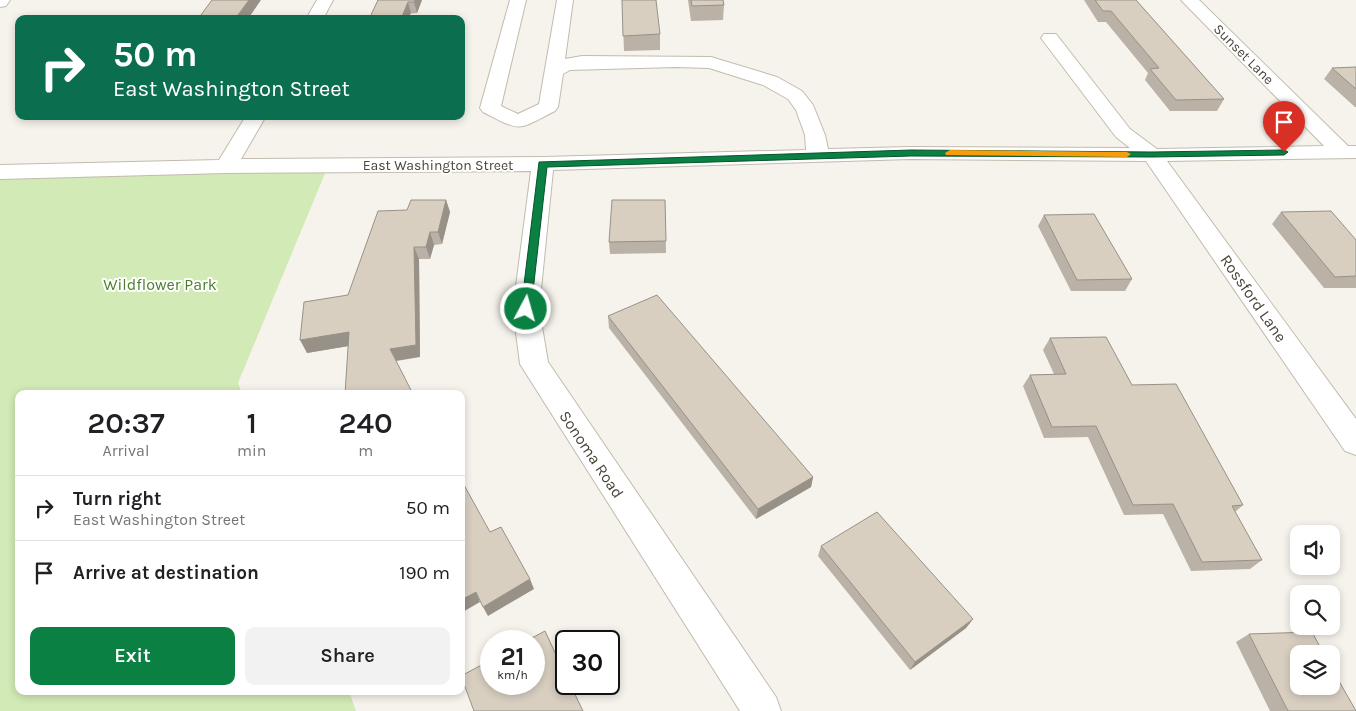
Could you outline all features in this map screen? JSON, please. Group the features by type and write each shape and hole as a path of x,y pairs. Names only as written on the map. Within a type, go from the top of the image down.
{"street":[{"path":"316,15 325,0"},
{"path":"518,0 490,108 514,143 548,107 565,0"},
{"name":"Sunset Lane","path":"1189,0 1348,152"},
{"name":"Rossford Lane","path":"1050,38 1123,134 1152,155 1356,442"},
{"path":"555,71 564,65 582,62 676,61 711,63 770,81 795,95 806,109 815,135 818,156"},
{"path":"226,166 254,120"},
{"name":"East Washington Street","path":"0,172 226,166 514,143 543,164 939,153 1152,155 1348,152"},
{"name":"Sonoma Road","path":"543,164 526,309 534,364 762,711"}],"green space":[{"name":"Wildflower Park","path":"326,171 238,383 241,390 15,390 15,695 350,695 356,711 0,711 0,178"}],"building":[{"path":"212,0 249,0 238,15 201,15"},
{"path":"378,0 415,0 414,2 408,2 403,15 371,15"},
{"path":"622,0 656,0 660,34 623,36"},
{"path":"691,0 723,0 724,5 692,6"},
{"path":"1095,0 1136,0 1224,99 1176,100 1150,69 1159,68 1111,11 1103,11"},
{"path":"1356,67 1356,89 1332,68"},
{"path":"411,200 446,200 438,232 430,232 426,247 414,247 416,345 390,349 411,390 345,390 349,332 300,340 304,302 348,295 378,211 407,210"},
{"path":"612,200 665,200 666,241 609,242"},
{"path":"1331,211 1356,240 1356,276 1335,277 1281,212"},
{"path":"1094,214 1132,279 1077,280 1044,215"},
{"path":"657,295 813,477 758,509 608,316"},
{"path":"1106,337 1132,385 1176,384 1243,505 1232,506 1262,560 1202,562 1173,504 1133,505 1096,426 1052,427 1030,375 1066,374 1050,338"},
{"path":"465,487 490,532 501,527 530,579 483,607 476,592 465,598"},
{"path":"877,512 973,619 915,662 821,546"},
{"path":"545,631 555,652 555,695 575,695 583,711 474,711 465,687 465,674 480,666 480,695 545,695"},
{"path":"1290,633 1290,635 1314,635 1319,645 1290,645 1290,695 1340,695 1340,683 1356,711 1288,711 1249,634"}],"slow traffic":[{"path":"950,153 1127,154"}],"route":[{"path":"526,309 543,164 911,153 1152,155 1284,152"}]}
